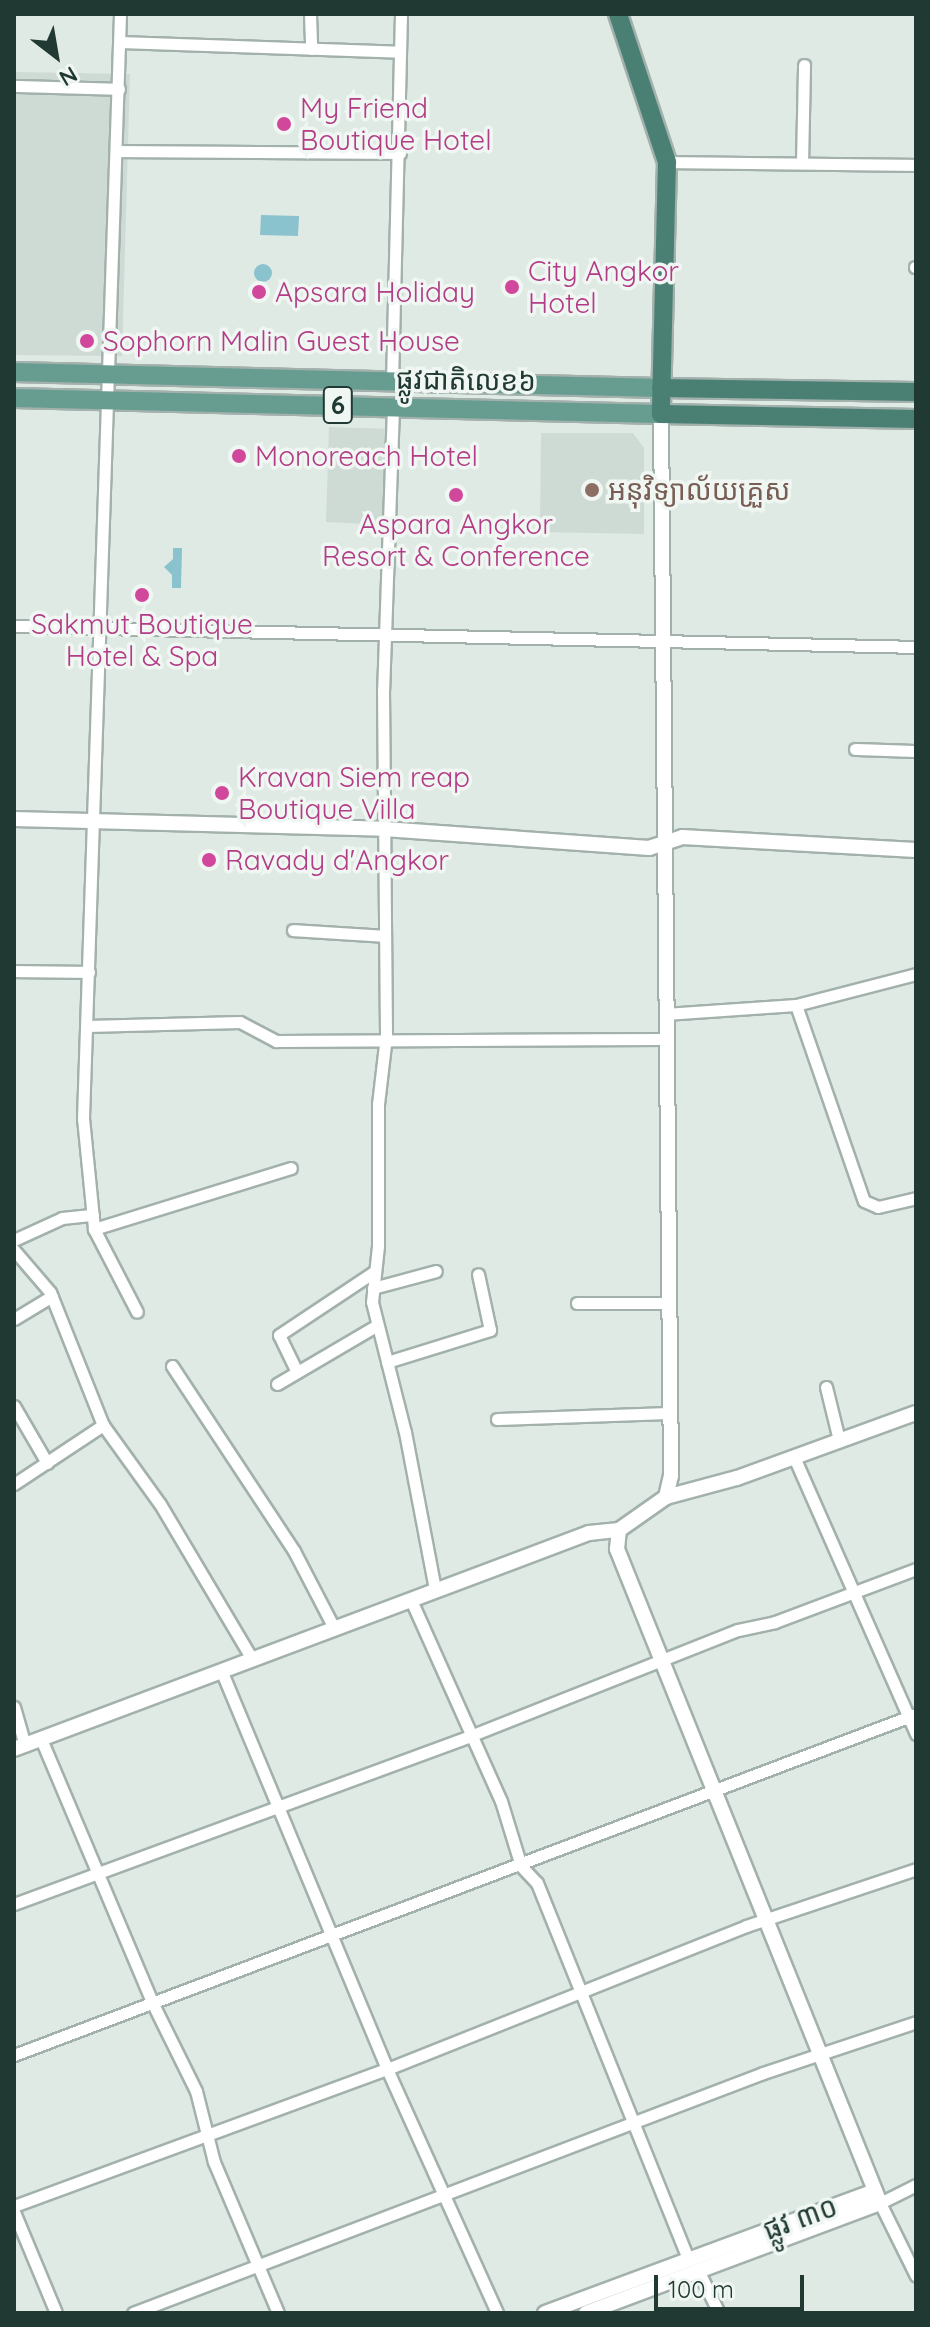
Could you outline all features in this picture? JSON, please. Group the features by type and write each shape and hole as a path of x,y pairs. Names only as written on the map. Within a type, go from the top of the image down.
{"highway":[{"path":"618,14 667,162 661,414"},
{"name":"ផ្លូវជាតិលេខ៦","path":"661,388 916,392"},
{"name":"ផ្លូវជាតិលេខ៦","path":"661,414 916,419"}],"main road":[{"name":"ផ្លូវជាតិលេខ៦","path":"14,372 661,388"},
{"name":"ផ្លូវជាតិលេខ៦","path":"14,398 661,414"}],"street":[{"path":"120,14 110,374 106,400 102,625 83,1118 94,1229 137,1312"},
{"path":"310,14 311,49"},
{"path":"392,382 401,14"},
{"path":"120,42 400,52"},
{"path":"802,163 804,65"},
{"path":"14,86 119,89"},
{"path":"116,151 400,153"},
{"path":"667,162 916,165"},
{"path":"393,407 384,635 386,1036 378,1104 373,1288 376,1326 387,1362 435,1590"},
{"path":"661,414 670,1413 666,1497"},
{"path":"14,626 102,625 384,635 662,638 916,647"},
{"path":"855,749 916,751"},
{"path":"14,819 384,829 649,848 682,837 916,850"},
{"path":"293,930 385,936"},
{"path":"14,971 89,972"},
{"path":"665,1014 796,1005 916,974"},
{"path":"796,1005 864,1201 878,1207 916,1198"},
{"path":"87,1026 240,1022 276,1041 386,1036 665,1039"},
{"path":"94,1229 291,1168"},
{"path":"14,1240 62,1218 93,1215"},
{"path":"14,1250 52,1296 103,1425 160,1504 252,1659"},
{"path":"373,1288 436,1271"},
{"path":"297,1372 279,1335 374,1272"},
{"path":"387,1362 490,1330 478,1274"},
{"path":"14,1319 52,1296"},
{"path":"577,1303 667,1303"},
{"path":"277,1384 376,1326"},
{"path":"172,1366 294,1551 334,1628"},
{"path":"826,1387 839,1440"},
{"path":"14,1406 47,1463"},
{"path":"497,1419 670,1413"},
{"path":"14,1707 20,1747 589,1533 619,1530 666,1497 794,1457 916,1413"},
{"path":"14,1484 103,1425"},
{"path":"794,1457 853,1592 912,1715 916,1734"},
{"path":"619,1530 620,1559 770,1920 878,2197 916,2276"},
{"path":"14,1904 470,1736 661,1660 916,1569"},
{"path":"411,1600 501,1801 521,1866 537,1883 634,2126 641,2132 688,2258"},
{"path":"221,1670 280,1805 387,2069 442,2197 497,2313"},
{"path":"14,2055 332,1933 521,1866 912,1715"},
{"path":"41,1739 152,2002 196,2091 207,2137 278,2313"},
{"path":"14,2206 387,2069 770,1920 916,1869"},
{"path":"133,2313 820,2054 916,2022"},
{"path":"878,2197 916,2185"},
{"name":"ផ្លូវ ៣០","path":"545,2313 688,2258 878,2197"},
{"name":"ផ្លូវ ៣០","path":"586,2313 878,2197"},
{"path":"14,2212 56,2313"},
{"path":"698,2270 719,2313"}],"shaded area":[{"path":"14,72 130,74 122,356 14,355"},
{"path":"329,427 390,429 386,525 326,522"},
{"name":"អនុវិទ្យាល័យគ្រួស","path":"541,433 633,433 644,448 644,534 540,532"}],"water":[{"path":"261,215 299,216 298,236 260,235"},
{"path":"263,264 272,273 263,282 254,273"},
{"path":"173,548 182,548 181,588 172,588 172,575 164,567 173,559"}],"place":[{"name":"My Friend Boutique Hotel","path":"284,124"},
{"name":"City Angkor Hotel","path":"512,287"},
{"name":"Apsara Holiday","path":"259,292"},
{"name":"Sophorn Malin Guest House","path":"87,341"},
{"name":"Monoreach Hotel","path":"239,456"},
{"name":"អនុវិទ្យាល័យគ្រួស","path":"592,490"},
{"name":"Aspara Angkor Resort & Conference","path":"456,495"},
{"name":"Sakmut Boutique Hotel & Spa","path":"142,595"},
{"name":"Kravan Siem reap Boutique Villa","path":"222,793"},
{"name":"Ravady d'Angkor","path":"209,860"}]}
